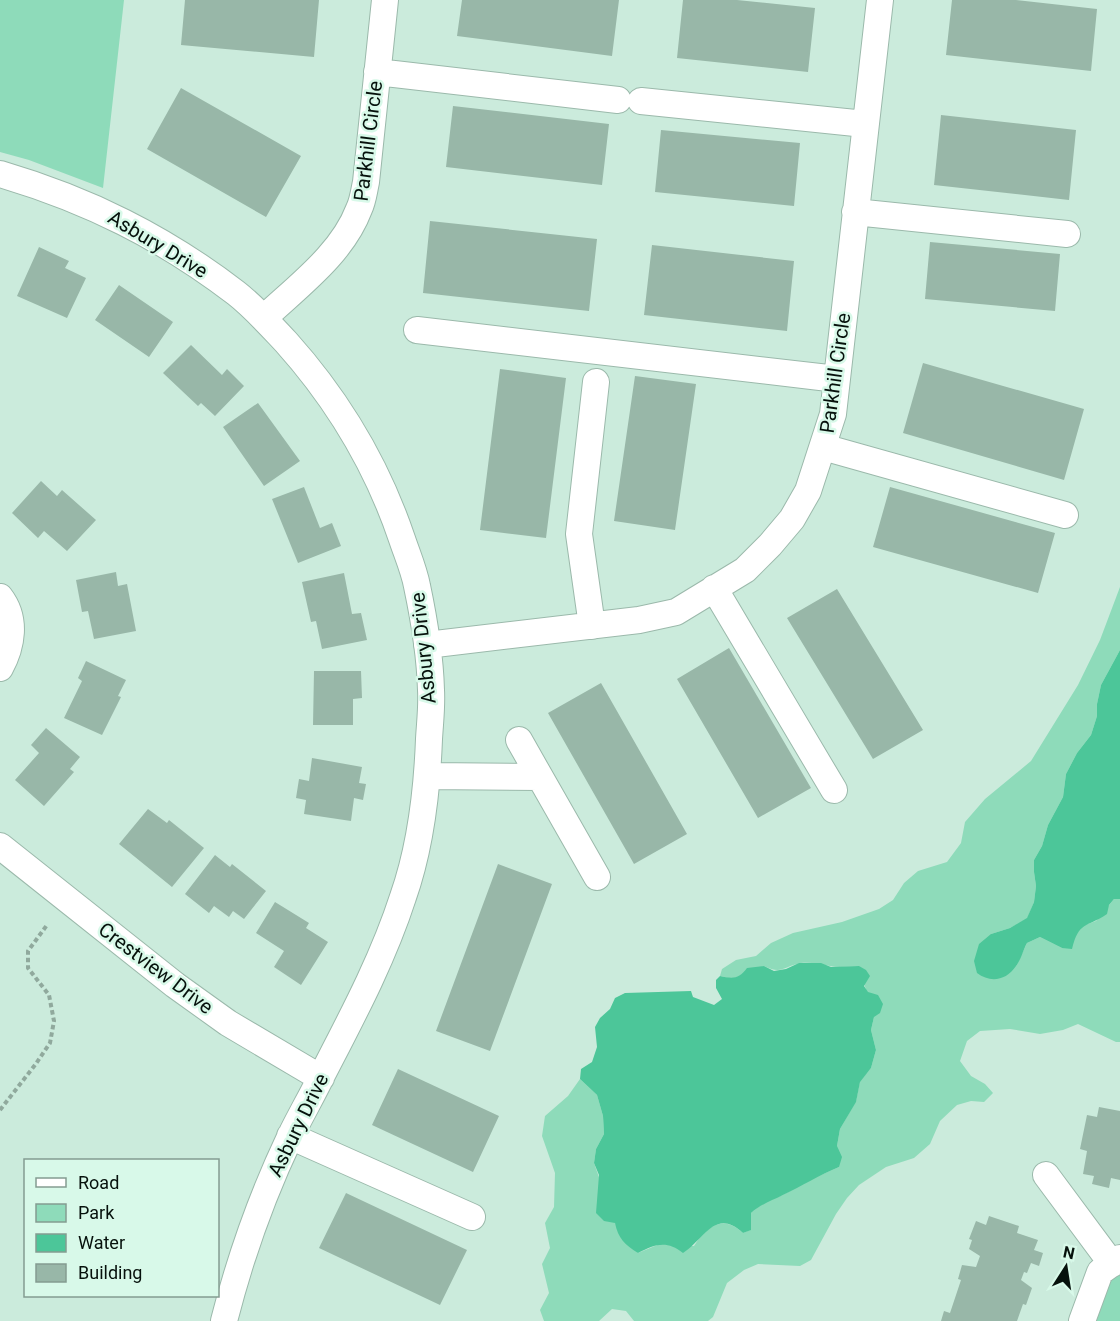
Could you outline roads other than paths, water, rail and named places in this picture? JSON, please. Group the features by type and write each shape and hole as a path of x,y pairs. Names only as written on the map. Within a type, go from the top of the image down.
{"street":[{"name":"Parkhill Circle","path":"264,318 345,238 361,207 366,182 385,0"},
{"name":"Parkhill Circle","path":"427,645 639,620 676,612 744,570 792,519 808,491 833,414 880,0"},
{"path":"377,72 865,124"},
{"name":"Asbury Drive","path":"0,174 70,196 113,215 167,246 236,294 264,318 301,359 334,401 358,439 381,484 417,582 431,689 428,776 424,812 405,894 388,940 290,1136 224,1293 224,1321"},
{"path":"855,212 1067,234"},
{"path":"417,330 837,379"},
{"path":"592,626 579,534 596,382"},
{"path":"824,447 1065,515"},
{"path":"714,588 834,790"},
{"path":"0,597 9,616 11,636 8,654 0,668"},
{"path":"519,740 597,877"},
{"path":"428,776 540,777"},
{"name":"Crestview Drive","path":"0,846 175,985 228,1023 321,1078"},
{"path":"290,1136 472,1217"},
{"path":"1046,1175 1116,1261 1100,1272 1083,1321"}],"water":[{"path":"1120,650 1120,899 1114,899 1109,905 1107,914 1081,929 1072,949 1062,948 1040,937 1027,943 1018,964 1008,975 998,979 982,976 977,973 974,961 979,944 991,934 1010,928 1027,918 1034,902 1036,886 1034,860 1042,846 1048,825 1063,797 1066,774 1077,753 1091,735 1097,716 1101,685"},
{"path":"799,963 821,963 831,967 859,966 870,976 864,986 868,992 878,995 883,1004 880,1013 874,1017 871,1030 876,1050 871,1068 860,1082 856,1102 840,1129 837,1146 842,1157 839,1167 755,1210 751,1213 751,1230 743,1233 725,1223 717,1224 683,1253 672,1246 661,1245 638,1253 623,1241 615,1223 604,1221 596,1213 599,1175 594,1163 596,1149 604,1134 603,1116 597,1095 580,1079 581,1069 592,1062 597,1047 595,1027 600,1018 610,1009 615,998 625,993 691,991 693,997 714,1005 722,999 716,988 716,980 720,976 735,977 747,968 764,966 774,971"}]}
